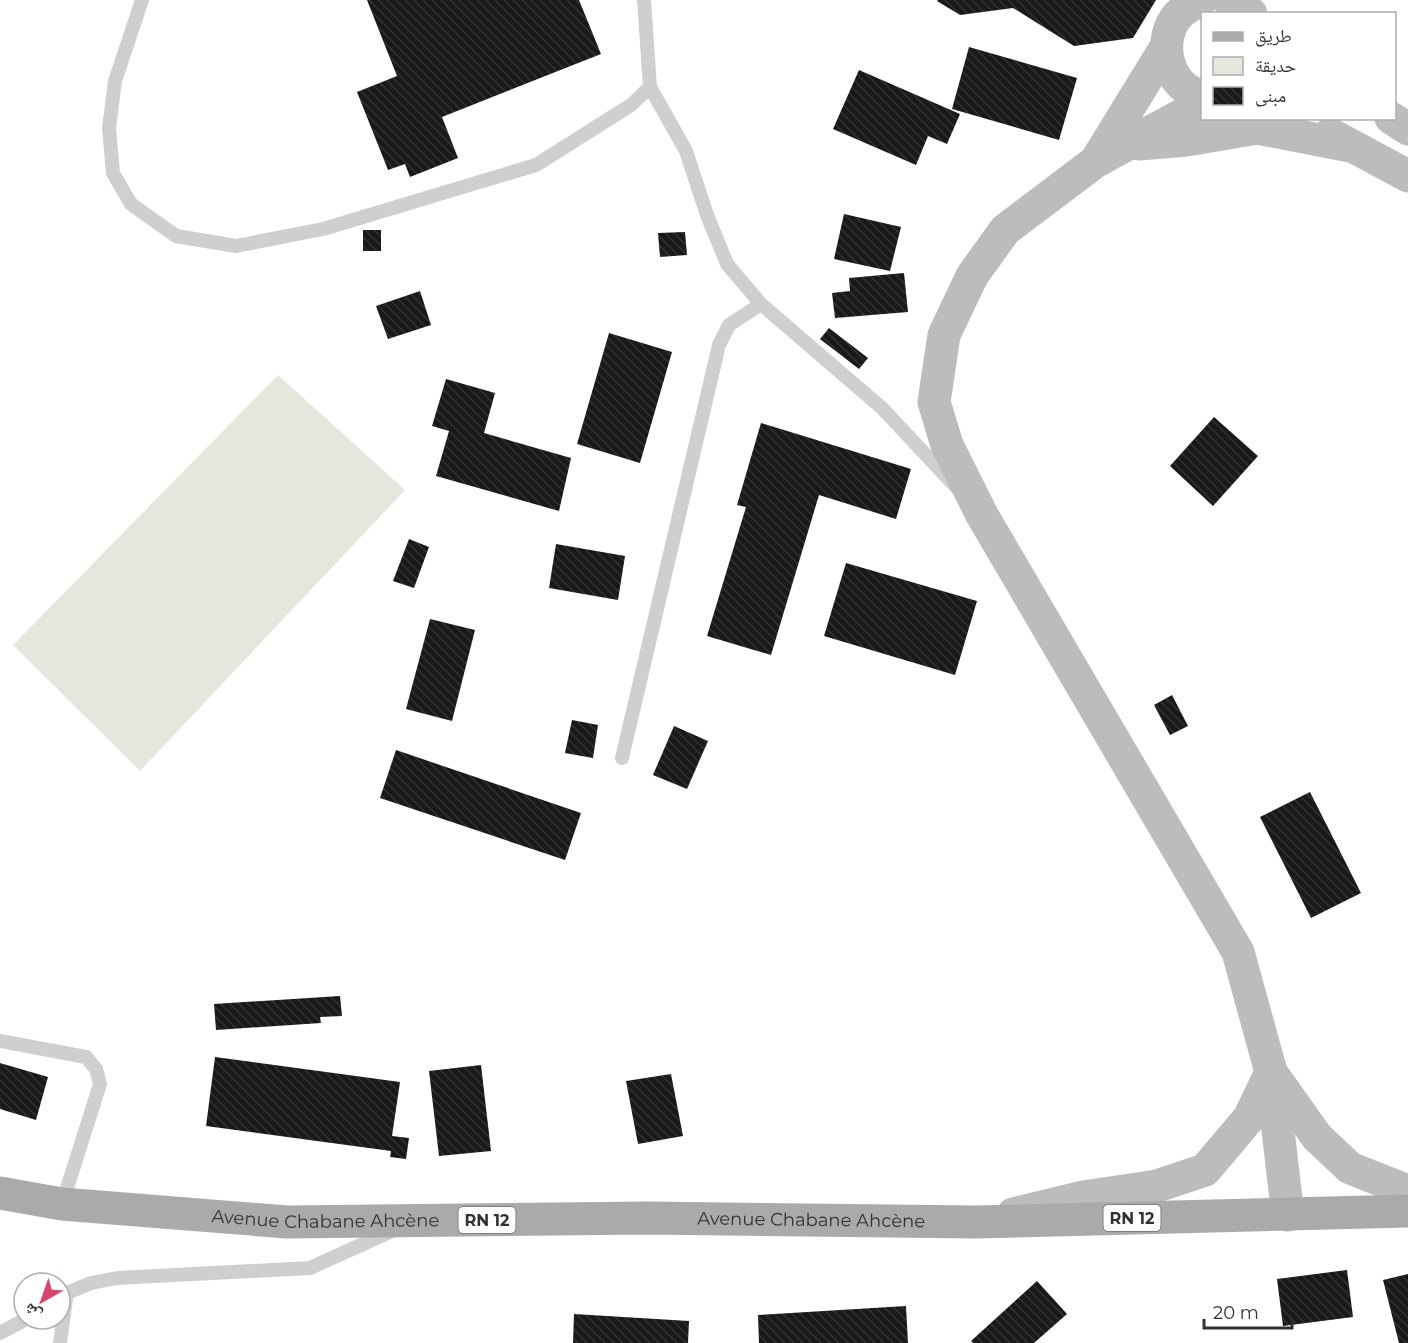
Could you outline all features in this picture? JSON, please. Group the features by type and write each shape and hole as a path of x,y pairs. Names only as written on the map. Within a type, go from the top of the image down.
{"main road":[{"path":"1201,95 1185,87 1174,76 1168,62 1166,47 1168,32 1176,18 1187,7 1202,0"},
{"path":"1228,0 1249,12"},
{"path":"1095,162 1166,47"},
{"path":"1201,105 1095,162 1005,230 972,276 945,335 934,402 947,446 982,515 1238,952 1271,1072 1288,1215"},
{"path":"1306,120 1408,176"},
{"path":"1394,120 1408,129"},
{"path":"1128,144 1187,140 1257,128 1350,146"},
{"path":"1271,1072 1317,1137 1350,1168 1408,1191"},
{"path":"976,1222 1083,1197 1157,1186 1205,1170 1249,1118 1271,1072"},
{"name":"Avenue Chabane Ahcène","path":"0,1193 62,1204 287,1222 647,1218 976,1222"},
{"name":"RN 12","path":"976,1222 1408,1211"}],"lane":[{"path":"142,0 115,81 109,128 113,173 131,204 176,236 237,246 323,229 536,165 631,105 650,87"},
{"path":"644,0 650,87 686,151 707,215 727,264 760,304 882,408 982,515"},
{"path":"622,758 719,345 729,325 760,304"},
{"path":"0,1041 86,1057 96,1069 100,1084 62,1204"},
{"path":"72,1290 91,1283 117,1278 310,1268 415,1221"}],"green space":[{"path":"278,375 405,490 140,771 13,645"}],"building":[{"path":"367,0 579,0 601,54 442,117 458,158 410,177 405,164 388,170 357,92 397,76"},
{"path":"938,0 1156,0 1133,38 1074,46 1013,8 960,15"},
{"path":"969,47 1077,78 1059,140 952,109"},
{"path":"859,70 960,114 947,144 928,136 916,165 833,129"},
{"path":"844,214 901,227 890,271 834,259"},
{"path":"363,230 381,230 381,251 363,251"},
{"path":"685,232 687,255 660,257 658,233"},
{"path":"904,273 908,312 835,318 832,293 850,291 849,278"},
{"path":"420,291 431,325 388,339 376,306"},
{"path":"829,328 868,358 859,369 820,339"},
{"path":"609,333 672,352 640,463 577,444"},
{"path":"446,379 495,393 484,433 571,458 559,511 436,476 449,431 432,426"},
{"path":"1214,417 1258,456 1213,506 1170,466"},
{"path":"761,423 911,469 896,519 819,495 771,655 707,636 746,507 737,505"},
{"path":"409,539 429,547 414,588 393,581"},
{"path":"556,544 625,556 618,600 549,588"},
{"path":"846,563 977,601 955,675 824,636"},
{"path":"430,619 475,630 452,721 406,709"},
{"path":"1172,695 1188,726 1170,735 1154,705"},
{"path":"572,720 598,725 593,758 565,753"},
{"path":"674,726 708,741 687,789 653,775"},
{"path":"396,750 581,813 565,860 380,798"},
{"path":"1310,792 1361,893 1311,918 1260,817"},
{"path":"340,996 342,1016 320,1017 321,1023 216,1030 214,1004"},
{"path":"215,1057 400,1082 392,1136 409,1138 406,1159 390,1157 391,1151 206,1126"},
{"path":"0,1063 48,1077 36,1120 0,1109"},
{"path":"481,1065 491,1151 439,1156 429,1071"},
{"path":"671,1074 683,1136 638,1144 626,1081"},
{"path":"1347,1270 1353,1317 1283,1326 1277,1279"},
{"path":"1408,1274 1408,1343 1399,1343 1383,1280"},
{"path":"1037,1281 1067,1314 1034,1343 973,1343 971,1341"},
{"path":"906,1306 908,1343 759,1343 758,1315"},
{"path":"574,1314 689,1321 688,1343 573,1343"}]}
